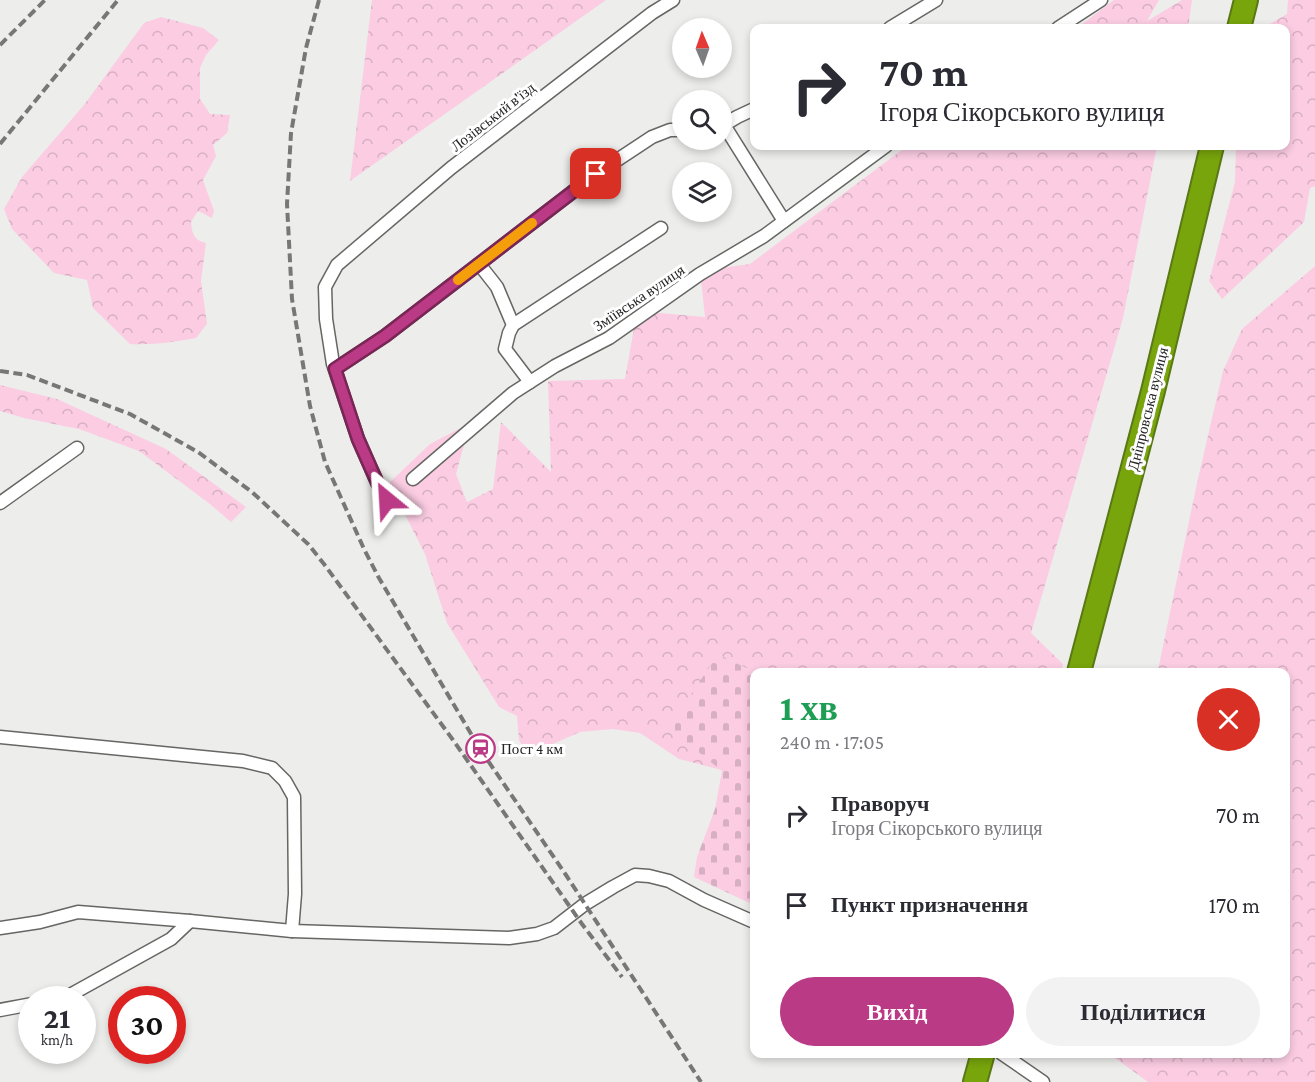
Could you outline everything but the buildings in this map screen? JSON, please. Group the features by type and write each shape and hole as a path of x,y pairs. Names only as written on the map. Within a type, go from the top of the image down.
{"highway":[{"path":"1240,24 1246,0"},
{"name":"Дніпровська вулиця","path":"1080,668 1153,391 1211,150"},
{"path":"975,1082 981,1058"}],"street":[{"name":"Лозівський в'їзд","path":"335,369 326,319 325,287 337,265 451,168 652,13 673,0"},
{"path":"897,24 936,0"},
{"path":"1064,24 1101,0"},
{"path":"732,120 750,111"},
{"path":"387,500 358,439 335,369 385,336 596,174 652,137 672,130"},
{"path":"732,139 784,221"},
{"name":"Зміївська вулиця","path":"413,479 513,393 555,366 609,338 700,274 764,236 881,150"},
{"path":"531,382 505,349 513,325 661,228"},
{"path":"479,264 497,287 513,325"},
{"path":"0,503 77,448"},
{"path":"0,737 243,760 272,768 285,781 294,797 292,931"},
{"path":"0,928 40,922 78,912 292,931 509,938 537,934 554,928 585,904 635,875 669,881 704,900 750,920"},
{"path":"86,986 171,939 190,921"},
{"path":"0,1010 18,1007"},
{"path":"1007,1058 1042,1082"}],"green space":[{"path":"372,0 606,0 350,181"},
{"path":"1114,0 1159,0 1147,21 1182,0 1192,0 1189,24 1082,24"},
{"path":"1288,0 1315,0 1315,186 1310,188 1304,222 1222,299 1209,281 1235,182 1236,150 1290,150 1290,24 1270,24 1287,14"},
{"path":"161,17 203,28 219,40 206,55 200,68 200,99 210,114 230,115 227,133 213,145 216,156 203,180 214,211 212,218 198,211 191,222 194,236 206,243 201,281 207,324 196,338 163,343 130,344 93,308 87,280 54,273 12,229 4,209 22,177 84,105 144,23"},
{"path":"902,150 1156,150 1123,318 1031,633 1063,664 1062,668 750,668 750,670 718,654 722,770 679,759 640,733 613,729 580,732 528,755 519,740 517,716 499,707 447,623 425,554 389,483 430,444 470,423 456,474 467,502 493,489 501,422 551,472 548,381 625,379 637,311 705,317 700,271 750,264"},
{"path":"1315,266 1315,1082 1148,1082 1115,1058 1290,1058 1290,668 1158,668 1223,371 1242,329"},
{"path":"0,385 57,399 166,449 246,507 231,522 139,451 79,429 0,411"},
{"path":"718,654 750,670 750,903 694,877 697,857 715,809 722,771 669,728"}],"railway":[{"path":"0,45 45,0"},
{"path":"0,144 118,0"},
{"path":"319,0 306,48 291,133 287,204 292,299 310,406 325,462 379,578 480,749 566,875 701,1082"},
{"path":"0,371 27,375 130,414 198,452 252,492 308,544 453,740 622,977"}],"slow traffic":[{"path":"458,280 532,223"}],"place":[{"name":"Пост 4 км","path":"480,749"}],"route":[{"path":"387,500 358,439 335,369 385,336 596,174"}]}
